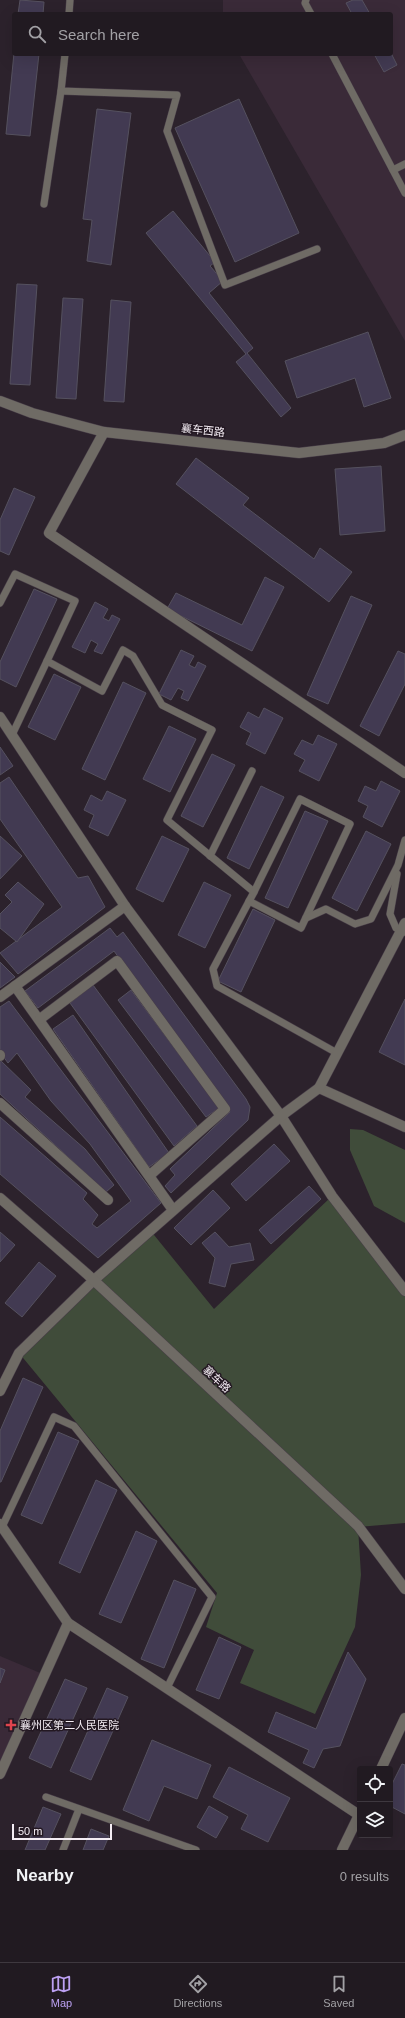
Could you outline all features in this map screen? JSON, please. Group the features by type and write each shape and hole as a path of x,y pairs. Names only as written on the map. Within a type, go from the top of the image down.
{"street":[{"name":"襄车西路","path":"0,401 32,412 104,432 299,453 384,443 405,435"},
{"path":"104,432 49,533 405,773"},
{"path":"0,716 125,906 280,1116 332,1196 405,1291"},
{"path":"0,997 125,906"},
{"path":"0,1391 19,1353 94,1280 280,1116 319,1088 404,929"},
{"path":"40,1019 117,961 225,1109 150,1175"},
{"path":"15,986 40,1019 173,1210"},
{"path":"319,1088 405,1127"},
{"path":"0,1103 108,1200"},
{"name":"襄车路","path":"0,1198 94,1280 358,1526 405,1589"},
{"path":"1,1525 68,1623 357,1812"},
{"path":"0,1774 68,1623"},
{"path":"382,1766 405,1718"},
{"path":"342,1850 357,1820"}],"lane":[{"path":"69,12 70,0"},
{"path":"306,0 310,12"},
{"path":"44,204 65,56"},
{"path":"333,56 405,193"},
{"path":"61,91 177,95 167,131 225,285 317,249"},
{"path":"393,170 405,164"},
{"path":"0,603 15,574 75,601 12,735"},
{"path":"47,661 102,691 123,650 134,656 162,705 212,730 167,820 254,892"},
{"path":"210,856 252,771"},
{"path":"250,901 301,928 350,824 300,799 250,901 213,969 217,986 337,1053"},
{"path":"404,929 396,928 390,914 398,866 405,840"},
{"path":"306,918 326,909 355,924 371,919 398,866"},
{"path":"1,1525 54,1417 74,1426 212,1597 167,1688"},
{"path":"46,1797 196,1850"},
{"path":"63,1850 79,1809"}],"shaded area":[{"path":"223,0 405,0 405,341 240,56 393,56 393,12 223,12"},
{"name":"襄州区第二人民医院","path":"0,1656 45,1675 0,1774"}],"green space":[{"path":"350,1129 363,1130 405,1150 405,1223 374,1206 350,1150"},
{"path":"332,1196 405,1291 405,1523 358,1527 361,1575 355,1627 315,1714 240,1683 254,1650 206,1627 217,1593 19,1353 150,1230 214,1309"}],"building":[{"path":"20,0 44,2 43,12 18,12"},
{"path":"353,0 362,0 369,12 351,12 346,3"},
{"path":"14,56 39,56 30,136 6,134"},
{"path":"375,56 392,56 397,65 384,72"},
{"path":"239,99 299,233 235,262 175,128"},
{"path":"97,109 131,113 111,265 87,261 92,220 83,219"},
{"path":"173,211 215,262 210,266 223,281 209,293 253,348 247,353 291,408 281,417 236,362 246,354 146,233"},
{"path":"17,284 37,285 30,385 10,384"},
{"path":"63,298 83,299 76,399 56,398"},
{"path":"111,300 131,302 124,402 104,401"},
{"path":"368,332 391,398 364,407 355,378 297,398 285,361"},
{"path":"196,458 249,498 243,505 314,559 320,548 352,572 329,602 176,484"},
{"path":"381,466 385,531 340,535 335,469"},
{"path":"14,488 35,497 9,555 0,551 0,520"},
{"path":"265,577 284,587 252,651 167,609 176,593 242,625"},
{"path":"34,589 57,599 16,687 0,679 0,662"},
{"path":"351,596 372,605 328,704 307,695"},
{"path":"95,602 108,609 103,618 109,621 112,615 120,619 102,654 94,651 98,644 91,640 85,653 72,647"},
{"path":"181,650 194,656 189,665 195,668 198,662 206,666 188,701 181,698 184,691 178,688 171,700 159,694"},
{"path":"398,651 405,654 405,684 379,736 360,726"},
{"path":"54,674 81,687 55,740 28,727"},
{"path":"123,682 146,693 105,780 82,769"},
{"path":"264,708 283,718 265,754 246,744 251,733 240,727 248,712 259,718"},
{"path":"169,726 196,739 170,792 143,779"},
{"path":"318,735 337,744 319,781 299,771 305,760 294,754 302,740 313,745"},
{"path":"0,747 13,766 0,775"},
{"path":"212,754 235,765 203,827 181,816"},
{"path":"9,777 78,878 88,876 105,907 18,974 0,953 62,907 0,819 0,783"},
{"path":"381,781 400,791 382,827 363,817 368,806 358,801 365,786 376,791"},
{"path":"261,786 284,797 249,869 227,858"},
{"path":"107,791 126,800 108,836 89,827 94,815 84,810 91,795 102,801"},
{"path":"305,811 328,821 288,908 265,898"},
{"path":"366,831 391,844 357,911 332,898"},
{"path":"0,836 22,856 0,879"},
{"path":"162,836 189,849 163,902 136,889"},
{"path":"18,882 44,904 17,942 0,928 0,914 12,902 5,895"},
{"path":"204,882 231,895 205,948 178,935"},
{"path":"253,909 275,920 241,992 218,981"},
{"path":"110,928 117,937 123,932 246,1099 250,1107 248,1120 171,1193 165,1186 175,1175 170,1169 230,1112 114,951 38,1008 25,991"},
{"path":"0,962 15,977 0,988"},
{"path":"93,985 197,1126 174,1146 70,1003"},
{"path":"131,990 219,1108 206,1117 118,1000"},
{"path":"405,999 405,1065 379,1052"},
{"path":"9,1001 161,1203 98,1258 0,1174 0,1117 87,1193 83,1199 98,1215 92,1224 97,1228 131,1201 90,1144 51,1101 17,1053 8,1063 0,1052 0,1007"},
{"path":"73,1015 169,1153 149,1167 53,1029"},
{"path":"0,1060 31,1090 25,1097 85,1149 114,1185 106,1192 0,1094"},
{"path":"274,1144 290,1161 246,1201 231,1184"},
{"path":"309,1186 321,1199 271,1244 259,1230"},
{"path":"213,1190 230,1208 191,1245 174,1228"},
{"path":"0,1232 15,1245 0,1262"},
{"path":"215,1232 229,1247 250,1243 254,1260 231,1264 225,1287 209,1283 215,1258 202,1243"},
{"path":"39,1262 56,1276 22,1317 5,1303"},
{"path":"23,1378 43,1387 0,1482 0,1431"},
{"path":"58,1432 79,1441 42,1524 21,1515"},
{"path":"96,1480 117,1490 80,1573 59,1563"},
{"path":"136,1531 157,1541 121,1623 99,1614"},
{"path":"174,1580 196,1589 164,1668 141,1659"},
{"path":"219,1637 241,1647 219,1699 196,1690"},
{"path":"348,1652 366,1679 340,1746 323,1749 314,1768 303,1763 309,1750 268,1732 276,1712 316,1729"},
{"path":"0,1668 5,1670 0,1683"},
{"path":"65,1679 87,1688 51,1768 29,1758"},
{"path":"107,1688 128,1697 91,1780 70,1771"},
{"path":"152,1740 211,1765 197,1799 164,1786 149,1821 123,1810"},
{"path":"402,1764 405,1765 405,1814 393,1808 393,1782"},
{"path":"229,1767 290,1798 268,1842 241,1829 248,1815 213,1797"},
{"path":"209,1806 228,1817 216,1838 197,1827"},
{"path":"43,1807 61,1814 45,1850 25,1850"},
{"path":"91,1829 109,1836 103,1850 83,1850"}],"place":[{"name":"襄州区第二人民医院","path":"11,1725"}]}
